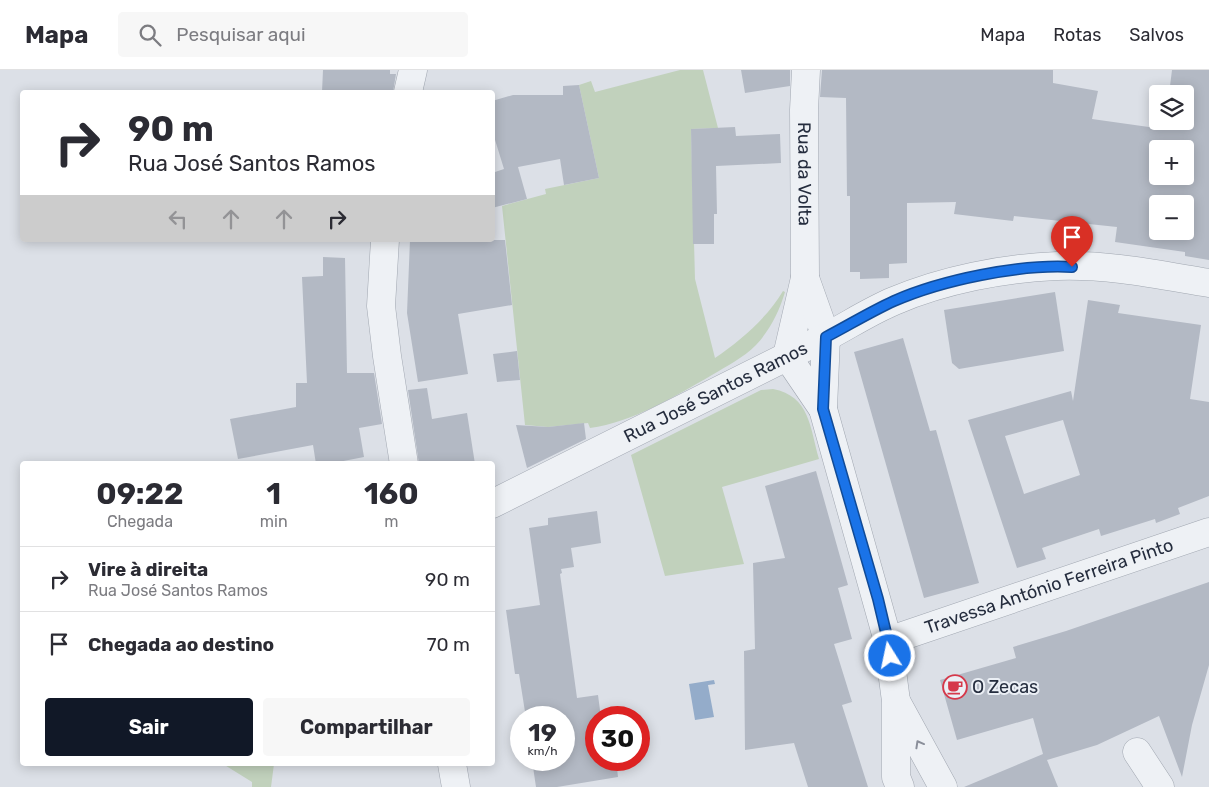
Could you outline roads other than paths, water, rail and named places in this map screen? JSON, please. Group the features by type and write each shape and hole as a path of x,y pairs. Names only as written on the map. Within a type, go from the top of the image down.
{"street":[{"path":"408,90 413,70"},
{"name":"Rua da Volta","path":"787,356 805,278 806,83"},
{"path":"385,242 381,306 404,461"},
{"name":"Rua José Santos Ramos","path":"495,502 826,337 895,300 934,287 1008,270 1058,266 1099,268 1209,283"},
{"name":"Rua da Volta","path":"805,278 826,337"},
{"path":"826,337 823,409 888,641 896,701 896,777 900,787"},
{"path":"787,356 823,409"},
{"name":"Travessa António Ferreira Pinto","path":"888,641 1209,532"},
{"path":"896,701 943,787"},
{"path":"1137,752 1160,787"},
{"path":"452,766 456,787"}],"water":[{"path":"714,680 715,684 708,685 714,717 695,720 689,684"}],"place":[{"name":"O Zecas","path":"955,687"}]}
